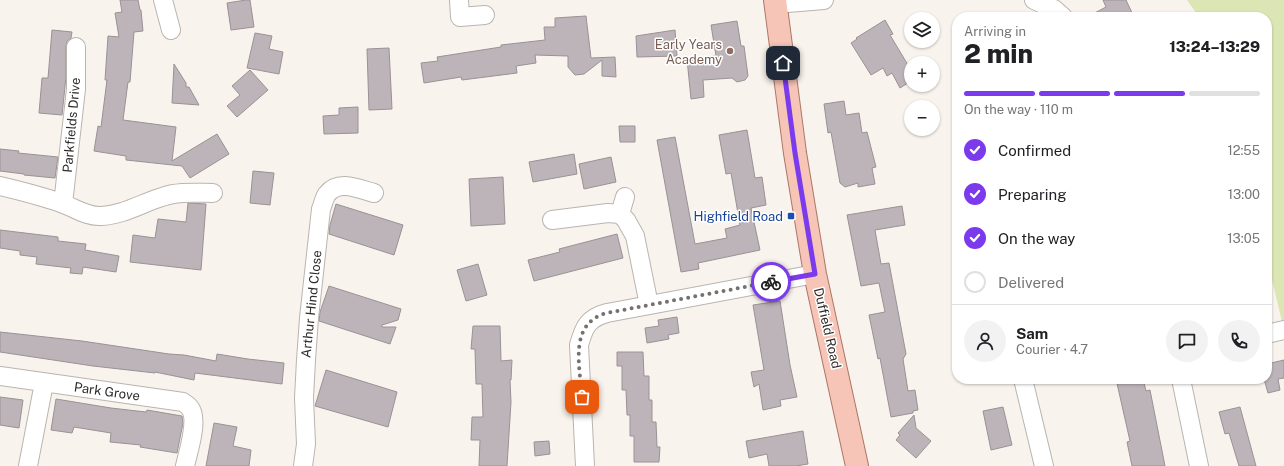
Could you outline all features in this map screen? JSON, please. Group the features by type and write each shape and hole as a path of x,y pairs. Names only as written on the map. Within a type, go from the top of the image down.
{"main road":[{"name":"Duffield Road","path":"775,2 795,153 815,274 857,466"}],"street":[{"path":"163,0 171,30"},
{"path":"459,0 460,17 485,15"},
{"path":"775,2 824,0"},
{"path":"1034,0 1057,12"},
{"name":"Parkfields Drive","path":"63,204 76,89 76,47"},
{"path":"0,186 24,191 63,204 89,215 101,216 128,210 164,196 182,193 213,194"},
{"name":"Arthur Hind Close","path":"303,466 306,444 304,398 307,339 321,209 327,194 336,187 343,186 374,193"},
{"path":"620,214 625,197"},
{"path":"552,220 620,214 626,220 635,236 649,305"},
{"path":"585,466 579,350 583,332 589,322 600,315 815,274"},
{"path":"1272,333 1284,330"},
{"name":"Park Grove","path":"0,376 183,402 190,407 193,419 193,430 185,466"},
{"path":"28,466 44,383"},
{"path":"1024,384 1044,466"},
{"path":"1182,384 1199,466"}],"green space":[{"path":"1187,0 1284,0 1284,326 1272,280 1272,12 1195,12"}],"building":[{"path":"120,0 138,0 141,10 143,31 134,32 130,82 128,82 123,120 176,127 172,161 217,134 229,154 190,178 182,166 126,160 126,156 94,151 98,126 101,127 107,80 105,80 108,36 119,37 115,13 122,12"},
{"path":"250,0 254,27 231,30 227,3"},
{"path":"1103,0 1126,0 1132,12 1096,12 1106,7"},
{"path":"586,16 591,58 615,57 616,77 602,76 602,60 584,74 575,75 568,67 568,56 535,55 536,63 516,66 517,73 462,80 461,77 424,83 421,63 438,61 437,57 501,47 501,45 545,40 544,27 555,27 555,18"},
{"path":"885,20 893,34 890,35 904,58 904,85 900,88 892,73 887,76 883,68 871,75 851,43 857,39 856,38"},
{"name":"Early Years Academy","path":"737,21 741,46 744,46 748,76 745,80 737,82 732,78 703,80 704,97 691,99 687,59 716,56 711,25"},
{"path":"52,30 72,32 71,38 67,41 66,47 66,77 62,115 39,113 42,78 48,78"},
{"path":"675,30 677,56 637,57 636,36"},
{"path":"255,33 272,36 269,49 283,52 279,74 247,68"},
{"path":"389,48 392,109 369,110 367,49"},
{"path":"174,64 186,83 186,87 189,87 199,105 172,103"},
{"path":"250,70 268,90 237,117 227,106 240,95 232,86"},
{"path":"844,101 846,115 859,113 862,133 867,132 876,167 872,168 875,184 858,187 858,183 845,187 840,183 831,132 828,133 824,104"},
{"path":"358,107 358,133 324,134 323,116 339,115 339,108"},
{"path":"619,126 635,126 635,142 620,142"},
{"path":"747,130 755,178 762,177 766,205 751,208 760,250 698,263 699,269 681,272 657,140 675,137 695,244 727,238 725,229 740,225 731,173 726,174 719,135"},
{"path":"0,149 19,151 18,153 58,157 55,178 0,171"},
{"path":"574,154 577,174 533,182 529,162"},
{"path":"611,157 616,182 584,189 579,164"},
{"path":"253,171 274,173 270,205 250,203"},
{"path":"503,177 505,224 471,226 469,179"},
{"path":"188,203 206,204 201,270 130,262 133,235 155,238 158,219 186,222"},
{"path":"336,204 403,225 394,255 329,234"},
{"path":"902,206 905,225 875,230 881,264 889,263 906,354 903,359 908,391 915,390 918,410 913,411 913,413 891,417 880,358 878,359 869,315 885,312 879,283 861,286 847,215"},
{"path":"0,230 58,237 58,241 86,244 85,250 119,256 116,272 83,267 82,274 70,273 71,268 36,264 37,257 20,255 20,251 0,248"},
{"path":"617,234 623,258 534,281 528,260 560,252 559,249"},
{"path":"478,264 487,295 466,301 457,270"},
{"path":"329,286 401,309 398,320 382,325 382,327 396,327 390,344 319,321 320,312"},
{"path":"780,301 790,365 797,397 780,400 781,406 763,410 759,384 754,387 751,372 764,370 753,305"},
{"path":"677,317 679,333 668,335 669,339 647,343 645,328 659,326 658,320"},
{"path":"473,326 500,326 501,361 512,360 507,466 479,466 480,440 471,440 472,417 483,417 482,384 476,384 475,349 471,349"},
{"path":"0,332 82,341 184,355 216,361 217,354 284,363 282,384 195,373 194,380 155,372 93,366 0,352"},
{"path":"617,352 643,352 644,376 649,376 649,400 652,400 652,422 656,422 657,447 660,447 659,462 634,462 634,436 630,436 630,415 627,415 626,390 622,390 622,366 617,366"},
{"path":"1284,360 1284,378 1278,379 1280,390 1268,393 1265,384 1272,384 1272,363"},
{"path":"326,370 397,392 388,427 315,406"},
{"path":"1117,384 1144,384 1146,391 1150,390 1165,466 1132,466 1127,442 1130,441"},
{"path":"0,397 23,400 19,428 0,425"},
{"path":"56,399 111,408 146,412 147,410 182,416 183,423 177,453 140,447 141,445 110,442 111,433 74,427 72,433 51,430"},
{"path":"1003,407 1012,445 991,450 983,411"},
{"path":"1240,407 1256,466 1239,466 1229,433 1225,434 1219,412"},
{"path":"914,415 916,428 931,441 916,458 896,440 900,435 898,433"},
{"path":"214,423 237,427 233,446 251,450 249,466 206,466"},
{"path":"803,431 808,464 796,466 769,466 767,454 749,458 746,441"},
{"path":"549,441 550,454 535,456 534,442"}],"way so far":[{"path":"582,397 579,345 583,332 593,318 607,313 771,282"}],"place":[{"name":"Early Years Academy","path":"730,51"},
{"name":"Highfield Road","path":"791,216"}],"route":[{"path":"771,282 815,274 795,153 783,63"}]}
